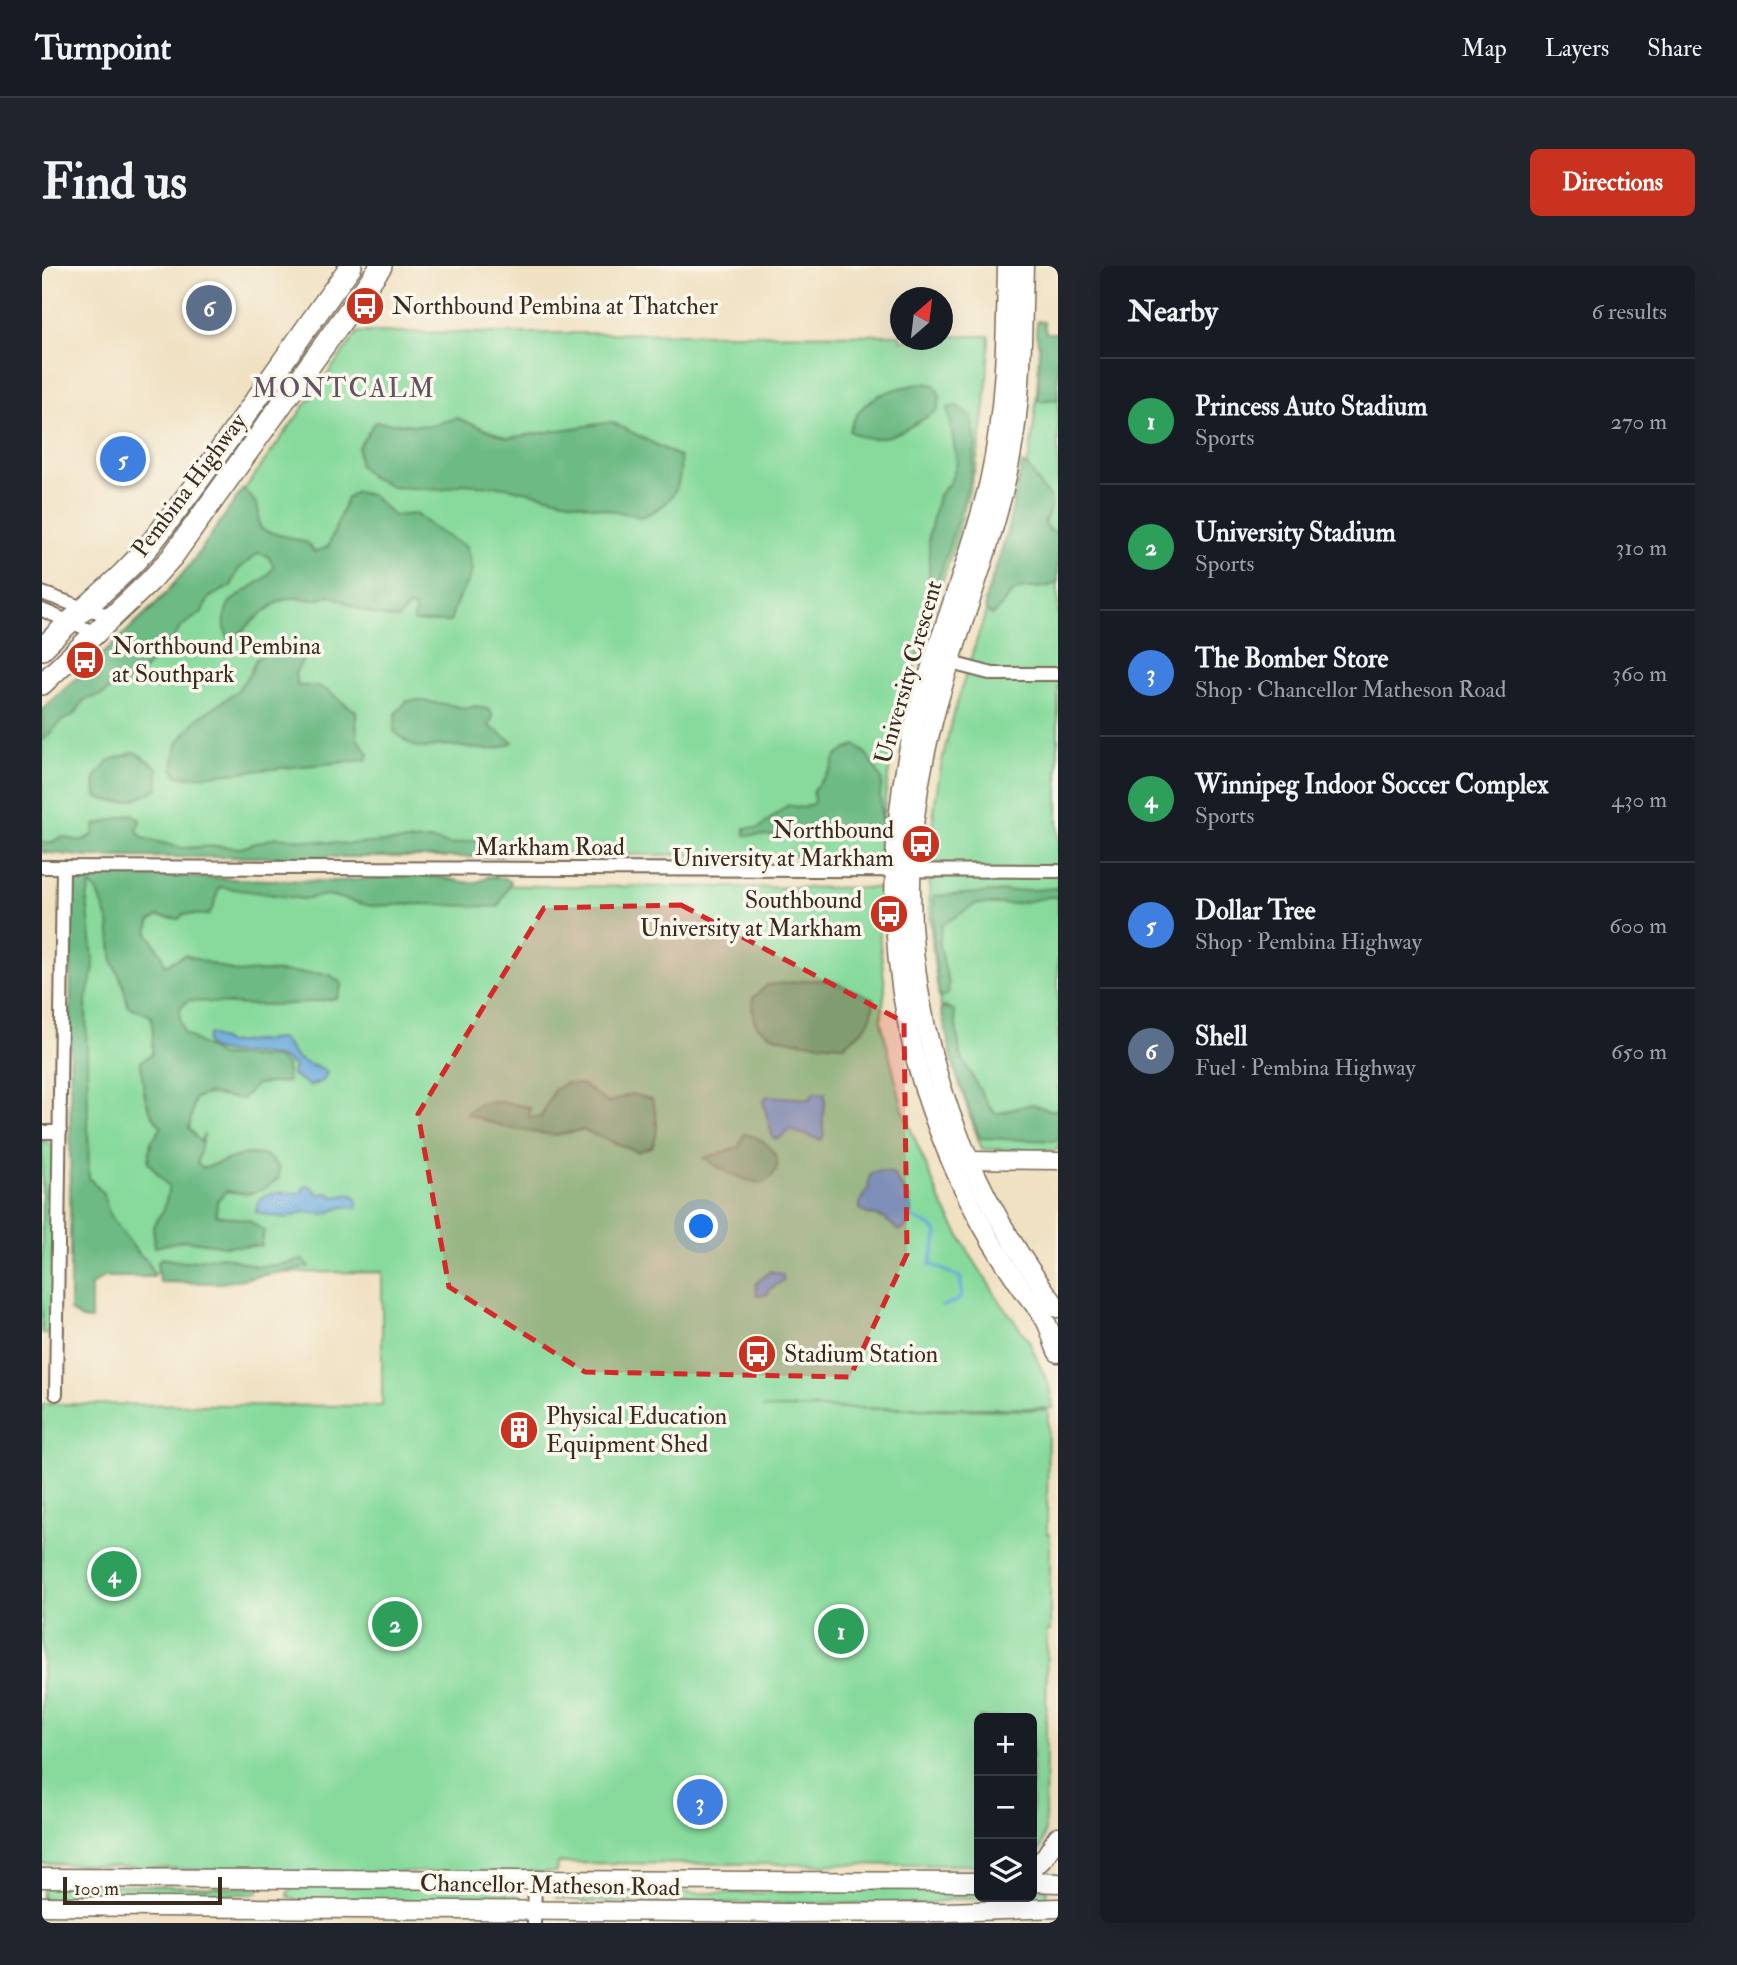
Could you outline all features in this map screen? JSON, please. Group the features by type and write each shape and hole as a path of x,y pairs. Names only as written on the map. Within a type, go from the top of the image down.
{"main road":[{"name":"Pembina Highway","path":"42,642 78,616 151,542 351,266"},
{"name":"Pembina Highway","path":"42,684 172,557 381,266"},
{"name":"University Crescent","path":"1007,266 1006,356 996,448 976,529 923,691 914,728 900,803 903,871 924,1019 942,1090 968,1160 1013,1246 1058,1308"},
{"name":"University Crescent","path":"1024,266 1021,379 1010,460 998,514 935,714 903,871 896,933 902,990 915,1054 933,1117 950,1160 978,1217 1019,1285 1053,1329 1058,1353"},
{"path":"1037,1865 1058,1836"},
{"name":"Chancellor Matheson Road","path":"42,1878 974,1882"},
{"path":"1037,1882 1058,1883"},
{"name":"Chancellor Matheson Road","path":"42,1906 464,1909 534,1916 948,1912 1058,1908"},
{"path":"1010,1908 1045,1923"},
{"path":"464,1909 502,1923"}],"street":[{"path":"42,593 78,616 96,633"},
{"path":"42,610 78,616 114,616"},
{"path":"951,663 993,674 1058,674"},
{"name":"Markham Road","path":"42,867 1058,872"},
{"path":"56,1394 63,867"},
{"path":"42,1132 60,1132"},
{"path":"968,1160 1058,1161"},
{"path":"534,1916 535,1880"}],"highlighted area":[{"path":"681,905 904,1022 907,1254 850,1377 585,1372 449,1287 418,1114 544,908"}],"green space":[{"path":"1037,321 1044,322 1046,333 1058,333 1058,399 1038,401"},
{"path":"358,332 890,335 890,350 953,350 953,336 989,336 985,402 978,452 958,532 899,719 886,787 879,856 42,851 42,712 176,584"},
{"path":"1040,336 1058,336 1058,1150 982,1149 949,1046 939,994 929,888 932,835 938,782 950,728 1007,546 1028,466"},
{"path":"924,383 934,385 940,395 938,410 906,429 884,437 872,438 849,431 854,419 869,402 889,391"},
{"path":"957,406 972,418 976,443 970,479 937,584 929,577 929,535 938,496 950,482 957,463 948,408"},
{"path":"457,418 508,438 612,422 680,457 677,487 667,502 641,517 506,487 462,484 442,490 392,487 369,476 359,465 358,448 375,422 429,426"},
{"path":"1022,464 1029,469 1051,499 1044,523 1049,530 1058,533 1058,582 1015,591 992,615 986,611 985,600 1006,537"},
{"path":"243,489 257,505 262,530 308,543 314,552 328,547 347,498 356,492 371,495 394,516 415,514 466,547 471,572 450,622 414,622 415,609 408,607 398,619 380,616 330,595 314,599 292,598 268,609 230,643 225,623 230,602 266,577 274,567 268,556 258,553 238,570 231,586 210,597 201,613 182,626 169,644 132,682 118,684 102,695 84,700 75,714 62,721 42,741 42,710 155,606 191,564"},
{"path":"276,647 300,653 303,660 295,673 297,686 324,689 356,711 357,738 369,754 366,760 188,777 177,775 173,768 177,744 197,719 236,692 250,673 256,659"},
{"path":"419,700 465,709 475,706 490,710 493,717 489,726 513,742 496,749 414,746 394,731 396,713 407,701"},
{"path":"856,745 867,755 882,780 882,829 879,837 745,835 745,828 759,828 788,805 803,808 814,803 813,790 832,768 835,759 840,753"},
{"path":"135,752 158,768 158,788 128,801 112,801 96,796 95,777 110,760"},
{"path":"132,814 140,820 137,831 143,838 182,848 241,848 276,837 346,844 432,840 451,845 473,840 498,846 502,857 90,857 42,852 42,841 47,844 62,837 81,841 93,835 95,825"},
{"path":"71,873 327,881 431,875 465,882 481,881 489,876 511,882 498,907 421,904 371,906 328,895 302,899 219,887 208,915 183,914 179,919 158,916 150,921 148,933 165,965 185,955 239,973 257,971 329,974 342,984 337,998 319,1001 263,1005 189,1000 180,1008 184,1033 220,1056 276,1058 286,1065 288,1082 257,1084 242,1099 207,1094 195,1098 189,1128 200,1142 204,1134 197,1163 203,1168 245,1154 266,1155 279,1168 279,1178 254,1193 226,1191 217,1201 216,1215 248,1220 264,1231 261,1246 225,1246 185,1240 155,1247 153,1226 164,1209 169,1187 148,1162 151,1142 162,1127 148,1105 142,1080 141,1061 152,1054 151,1016 128,1006 123,984 113,963 109,923 99,895 90,884 87,900 94,968 86,1000 89,1178 103,1193 116,1224 139,1254 148,1261 154,1277 103,1277 91,1286 91,1320 82,1319 70,1311"},
{"path":"80,883 878,888 885,988 881,1021 903,1110 941,1202 971,1256 1029,1341 1049,1386 1053,1408 762,1408 1048,1410 1047,1533 1050,1533 1050,1631 1047,1631 1045,1831 1042,1847 1037,1853 1037,1713 974,1713 974,1865 557,1863 556,1872 237,1871 42,1863 42,1404 382,1406 382,1272 76,1274"},
{"path":"1058,888 1058,897 1014,904 976,904 942,925 939,945 949,984 948,994 939,999 933,930 934,896"},
{"path":"814,980 832,981 874,999 872,1015 857,1035 844,1045 810,1043 774,1036 757,1025 753,1016 753,998 767,985"},
{"path":"944,1007 954,1010 960,1054 988,1105 996,1114 1031,1104 1058,1110 1058,1141 980,1138 955,1071 941,1010"},
{"path":"565,1083 583,1085 608,1103 631,1094 652,1099 657,1124 652,1147 637,1152 583,1130 555,1135 531,1132 505,1127 466,1114 480,1105 496,1102 530,1108 529,1117 541,1117 554,1090"},
{"path":"744,1134 763,1141 776,1157 776,1170 764,1183 740,1178 704,1158 739,1147"},
{"path":"42,1140 52,1145 54,1151 52,1330 48,1333 42,1333"},
{"path":"223,1256 255,1266 303,1260 309,1267 221,1283 160,1282 157,1263 161,1258 184,1262"},
{"path":"42,1883 258,1888 258,1892 120,1893 42,1900"},
{"path":"296,1886 504,1886 517,1892 517,1899 507,1902 295,1900 288,1896 288,1892"},
{"path":"865,1888 974,1888 974,1899 922,1904 590,1902 556,1898 556,1893 763,1893"},
{"path":"1037,1888 1047,1889 1046,1899 1037,1899"}],"water":[{"path":"209,1034 227,1043 281,1039 300,1060 327,1073 323,1081 310,1086 292,1075 294,1066 274,1056 229,1053 208,1047 206,1040"},
{"path":"813,1093 825,1093 824,1135 821,1140 790,1130 778,1139 773,1138 763,1102 767,1096 810,1099"},
{"path":"876,1171 892,1173 909,1198 912,1217 905,1228 899,1231 884,1218 867,1214 860,1209 870,1175"},
{"path":"305,1186 310,1186 319,1194 328,1193 335,1197 351,1194 357,1198 357,1208 343,1207 324,1214 302,1212 291,1217 256,1212 261,1198 266,1195 279,1192 301,1193"},
{"path":"770,1271 782,1274 784,1280 770,1289 767,1295 757,1295 756,1284"}],"waterway":[{"path":"912,1217 933,1228 938,1234 930,1264 961,1278 961,1297 942,1306"}],"place":[{"name":"Northbound Pembina at Thatcher","path":"365,306"},
{"name":"Shell","path":"209,308"},
{"name":"Dollar Tree","path":"123,459"},
{"name":"Northbound Pembina at Southpark","path":"85,660"},
{"name":"Northbound University at Markham","path":"921,844"},
{"name":"Southbound University at Markham","path":"889,914"},
{"name":"Stadium Station","path":"757,1354"},
{"name":"Physical Education Equipment Shed","path":"519,1430"},
{"name":"Winnipeg Indoor Soccer Complex","path":"114,1574"},
{"name":"University Stadium","path":"395,1624"},
{"name":"Princess Auto Stadium","path":"841,1631"},
{"name":"The Bomber Store","path":"700,1802"}],"district":[{"name":"MONTCALM","path":"344,388"}]}
